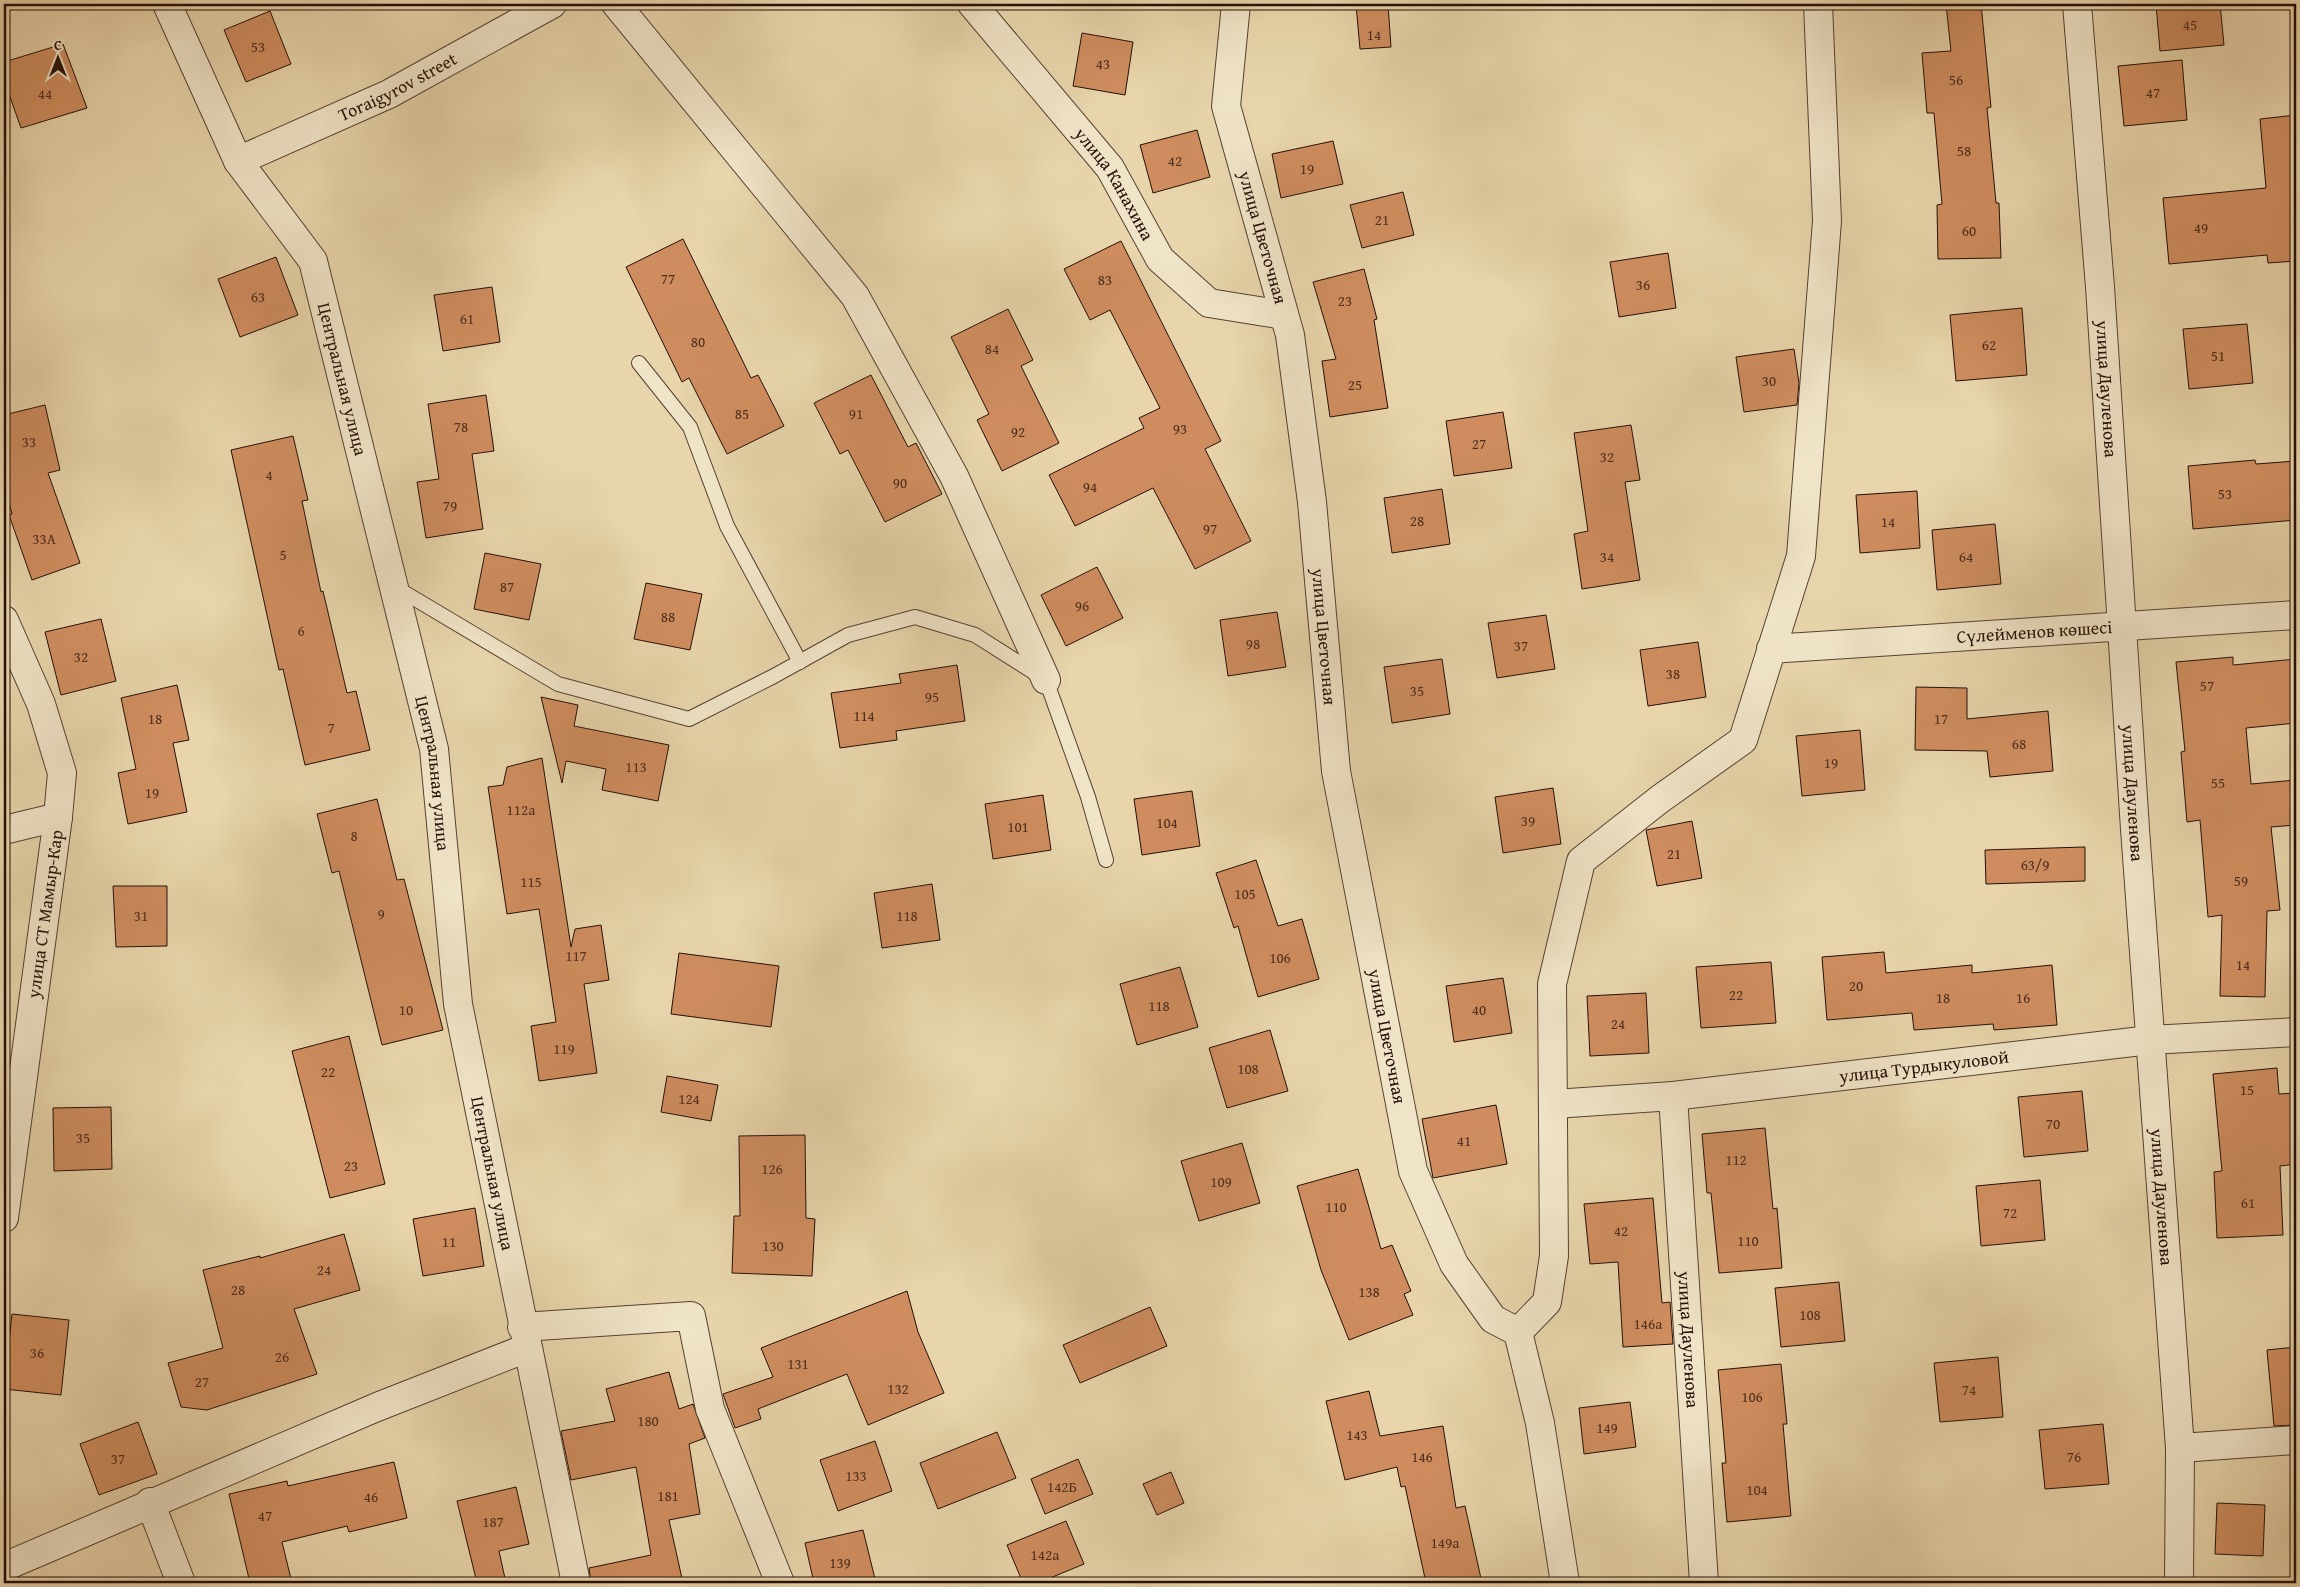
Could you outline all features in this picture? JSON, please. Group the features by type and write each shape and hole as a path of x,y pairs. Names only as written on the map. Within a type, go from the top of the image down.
{"street":[{"name":"Центральная улица","path":"168,4 238,160 313,261 434,749 458,1004 524,1338 576,1583"},
{"name":"Toraigyrov street","path":"238,160 389,94 552,4"},
{"path":"616,4 855,296 954,476 1046,680"},
{"name":"улица Канахина","path":"972,4 1110,168 1160,260 1209,303 1284,315"},
{"name":"улица Цветочная","path":"1236,4 1226,106 1290,335 1312,502 1336,770 1413,1171 1454,1264 1493,1319 1518,1332"},
{"path":"1566,1583 1540,1423 1518,1332 1547,1302 1554,1256 1552,984 1581,861 1660,799 1743,740 1801,556 1827,221 1818,4"},
{"name":"улица Дауленова","path":"2077,4 2100,287 2121,626 2180,1448 2179,1583"},
{"name":"Сүлейменов көшесі","path":"1771,649 2296,615"},
{"name":"улица СТ Мамыр-Кар","path":"4,620 41,704 62,773 58,817 4,1217"},
{"path":"4,830 58,817"},
{"name":"улица Турдыкуловой","path":"1554,1104 1673,1096 2150,1040 2296,1032"},
{"name":"улица Дауленова","path":"1673,1096 1704,1583"},
{"path":"4,1567 150,1502 378,1407 524,1338 690,1316 710,1409 780,1583"},
{"path":"2180,1448 2296,1440"},
{"path":"150,1502 181,1583"}],"lane":[{"path":"639,363 690,428 727,526 800,662"},
{"path":"395,586 558,684 689,719 848,635 915,617 975,635 1046,680 1088,797 1106,860"}],"building":[{"path":"1356,4 1388,4 1391,47 1360,49"},
{"path":"1946,4 1981,4 1991,107 1987,108 1996,203 1999,203 2001,258 1938,259 1937,205 1942,204 1934,113 1927,113 1922,53 1951,51"},
{"path":"2156,4 2220,4 2224,45 2160,51"},
{"path":"270,11 291,64 246,82 224,30"},
{"path":"1082,33 1133,42 1125,95 1073,86"},
{"path":"63,44 87,108 21,128 4,80 4,62"},
{"path":"2182,60 2187,120 2124,126 2118,66"},
{"path":"2296,115 2296,261 2268,263 2267,255 2169,264 2163,198 2266,188 2260,119"},
{"path":"1197,130 1210,177 1153,193 1140,145"},
{"path":"1333,141 1343,184 1281,198 1272,154"},
{"path":"1403,192 1414,235 1362,248 1350,205"},
{"path":"683,239 751,378 758,375 784,426 727,454 689,378 682,382 626,267"},
{"path":"1121,241 1221,441 1205,449 1251,541 1195,569 1153,488 1075,526 1049,475 1144,428 1139,418 1160,408 1110,310 1090,320 1064,269"},
{"path":"1668,253 1676,308 1619,317 1610,262"},
{"path":"276,257 298,315 240,337 218,279"},
{"path":"1364,269 1377,319 1374,320 1388,408 1330,417 1322,361 1336,359 1313,282"},
{"path":"492,287 500,342 443,351 434,295"},
{"path":"2022,308 2027,375 1956,381 1950,315"},
{"path":"1008,309 1033,360 1021,366 1059,443 1002,471 977,420 989,414 951,337"},
{"path":"2247,324 2253,383 2189,389 2183,329"},
{"path":"1794,349 1799,383 1797,405 1744,412 1736,357"},
{"path":"871,375 908,447 916,443 942,494 885,522 848,450 840,454 814,403"},
{"path":"486,395 494,451 472,454 483,529 426,538 417,482 439,479 428,404"},
{"path":"45,405 60,470 48,473 80,563 32,580 9,515 12,514 4,482 4,415"},
{"path":"1503,412 1512,468 1454,476 1446,421"},
{"path":"1631,425 1640,480 1625,482 1640,580 1582,589 1574,534 1588,531 1574,433"},
{"path":"293,436 308,500 302,501 321,592 323,591 347,693 356,691 370,750 305,765 283,669 279,670 231,450"},
{"path":"2255,460 2256,464 2296,461 2296,520 2193,529 2188,466"},
{"path":"1442,489 1450,544 1392,553 1384,498"},
{"path":"1917,491 1920,548 1860,553 1856,495"},
{"path":"1995,524 2001,584 1937,590 1932,530"},
{"path":"485,553 541,564 529,620 474,609"},
{"path":"1097,567 1123,618 1066,646 1041,595"},
{"path":"646,583 702,594 690,650 634,639"},
{"path":"1277,612 1286,667 1228,676 1220,620"},
{"path":"1546,615 1555,669 1497,678 1488,623"},
{"path":"101,619 116,681 61,695 45,632"},
{"path":"1698,642 1706,697 1648,706 1640,650"},
{"path":"2233,657 2233,665 2296,659 2296,723 2246,728 2251,784 2296,780 2296,825 2271,827 2280,910 2267,911 2265,997 2220,996 2222,915 2208,917 2200,820 2187,822 2181,752 2185,751 2176,662"},
{"path":"1442,659 1450,714 1392,723 1384,667"},
{"path":"957,665 965,721 896,731 897,740 840,748 831,693 901,683 899,674"},
{"path":"177,685 189,740 173,743 187,812 128,824 118,773 136,769 121,698"},
{"path":"1916,687 1967,688 1967,719 2048,711 2053,771 1990,777 1987,751 1915,750"},
{"path":"541,697 578,705 574,726 669,745 658,801 602,790 606,769 566,761 562,783"},
{"path":"1860,730 1865,790 1802,796 1796,736"},
{"path":"542,758 571,947 575,929 601,925 609,980 584,984 597,1073 539,1081 531,1026 556,1022 539,909 507,914 488,787 503,785 507,767"},
{"path":"1553,788 1561,844 1503,853 1495,797"},
{"path":"1192,791 1200,846 1142,855 1134,799"},
{"path":"1043,795 1051,850 993,859 985,804"},
{"path":"377,799 397,880 404,879 443,1030 382,1045 339,871 332,873 317,814"},
{"path":"1692,821 1702,878 1657,886 1646,830"},
{"path":"2085,847 2085,881 1986,884 1985,850"},
{"path":"1256,860 1278,926 1302,919 1319,979 1258,997 1238,926 1234,928 1216,873"},
{"path":"932,884 940,940 882,948 874,893"},
{"path":"113,886 167,886 167,946 116,947"},
{"path":"1884,952 1886,973 1972,965 1972,973 2052,965 2057,1025 1994,1030 1993,1024 1914,1030 1912,1013 1827,1020 1822,957"},
{"path":"679,953 779,966 771,1027 671,1014"},
{"path":"1771,962 1776,1023 1701,1028 1696,967"},
{"path":"1180,967 1198,1027 1137,1045 1120,984"},
{"path":"1503,978 1512,1033 1454,1042 1446,986"},
{"path":"1646,993 1649,1053 1590,1056 1587,996"},
{"path":"1270,1030 1288,1091 1227,1108 1209,1048"},
{"path":"349,1036 385,1184 330,1198 292,1051"},
{"path":"2277,1068 2279,1094 2296,1093 2296,1164 2280,1166 2283,1235 2217,1238 2214,1172 2222,1171 2213,1074"},
{"path":"667,1076 718,1085 711,1121 661,1112"},
{"path":"2082,1091 2088,1151 2024,1157 2018,1097"},
{"path":"1496,1105 1507,1164 1433,1178 1422,1119"},
{"path":"111,1107 112,1169 54,1171 53,1108"},
{"path":"1765,1128 1773,1209 1777,1208 1782,1268 1719,1273 1711,1193 1707,1193 1702,1134"},
{"path":"805,1135 806,1218 815,1219 812,1276 732,1273 734,1216 740,1216 739,1136"},
{"path":"1242,1143 1260,1203 1199,1221 1181,1161"},
{"path":"1358,1169 1381,1249 1392,1245 1411,1291 1404,1294 1413,1315 1349,1340 1321,1270 1297,1186"},
{"path":"2040,1180 2045,1240 1981,1246 1976,1186"},
{"path":"1653,1198 1662,1303 1670,1302 1673,1344 1623,1347 1618,1262 1590,1264 1584,1204"},
{"path":"475,1208 484,1266 423,1276 413,1219"},
{"path":"344,1234 360,1290 294,1309 317,1374 207,1410 181,1407 168,1363 223,1348 203,1270 260,1256 260,1258"},
{"path":"1839,1282 1845,1341 1781,1347 1775,1288"},
{"path":"907,1291 918,1332 944,1393 868,1425 847,1374 758,1409 761,1419 735,1428 723,1394 773,1377 761,1348"},
{"path":"1150,1307 1167,1346 1080,1383 1063,1345"},
{"path":"12,1314 69,1320 61,1395 4,1389"},
{"path":"2296,1347 2296,1425 2274,1426 2267,1350"},
{"path":"1998,1357 2003,1417 1940,1422 1934,1363"},
{"path":"1781,1364 1787,1424 1783,1424 1791,1516 1727,1522 1722,1463 1726,1463 1718,1370"},
{"path":"669,1372 679,1409 693,1404 705,1438 689,1444 700,1514 669,1520 683,1583 591,1583 589,1568 651,1555 636,1467 571,1480 561,1431 615,1421 606,1389"},
{"path":"1369,1391 1380,1436 1443,1426 1456,1508 1465,1506 1482,1583 1426,1583 1405,1486 1401,1487 1397,1467 1345,1480 1326,1401"},
{"path":"1630,1402 1636,1447 1584,1454 1579,1408"},
{"path":"138,1422 157,1474 99,1495 80,1444"},
{"path":"2103,1424 2109,1484 2045,1489 2039,1430"},
{"path":"997,1432 1016,1478 938,1509 920,1463"},
{"path":"875,1441 892,1491 838,1511 820,1460"},
{"path":"1078,1459 1093,1494 1045,1514 1031,1479"},
{"path":"394,1462 407,1518 349,1532 347,1526 282,1542 292,1583 250,1583 229,1494 287,1481 288,1486"},
{"path":"1171,1472 1184,1503 1157,1515 1143,1484"},
{"path":"516,1487 529,1544 499,1551 506,1583 477,1583 457,1501"},
{"path":"2217,1503 2265,1505 2263,1556 2215,1554"},
{"path":"1066,1521 1084,1564 1038,1583 1023,1583 1007,1545"},
{"path":"863,1530 876,1583 814,1583 805,1543"}]}
